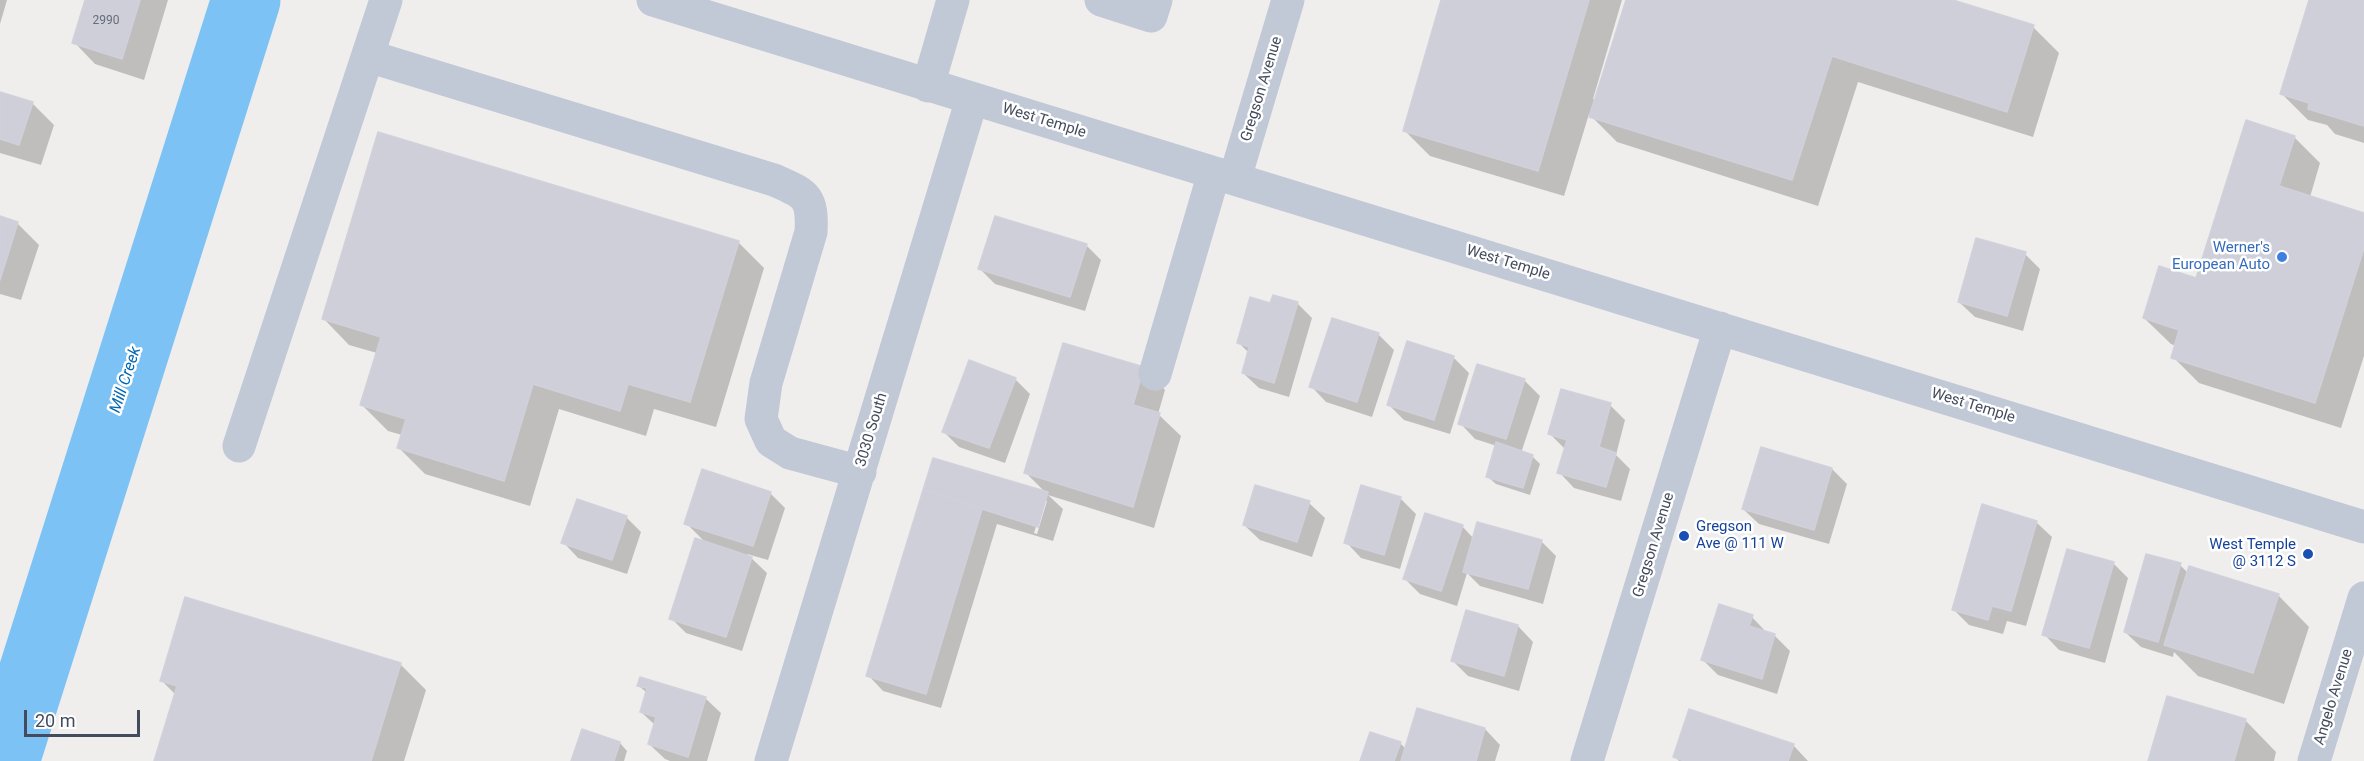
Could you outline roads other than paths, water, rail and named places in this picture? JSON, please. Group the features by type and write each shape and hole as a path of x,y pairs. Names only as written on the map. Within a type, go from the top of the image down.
{"street":[{"path":"239,446 386,0"},
{"name":"West Temple","path":"653,0 686,5 928,86 1224,175 2364,527"},
{"path":"928,86 953,0"},
{"path":"1101,0 1151,16 1156,0"},
{"name":"Gregson Avenue","path":"1155,374 1288,0"},
{"path":"368,56 774,180 807,198 812,211 811,232 766,383 761,419 771,441 790,453 860,472"},
{"name":"3030 South","path":"771,761 972,99"},
{"name":"Gregson Avenue","path":"1587,761 1720,328"},
{"name":"Angelo Avenue","path":"2314,761 2364,598"}],"waterway":[{"name":"Mill Creek","path":"5,761 246,0"}],"place":[{"name":"Werner's European Auto","path":"2282,257"},
{"name":"Gregson Ave @ 111 W","path":"1684,536"},
{"name":"West Temple @ 3112 S","path":"2308,554"}]}
